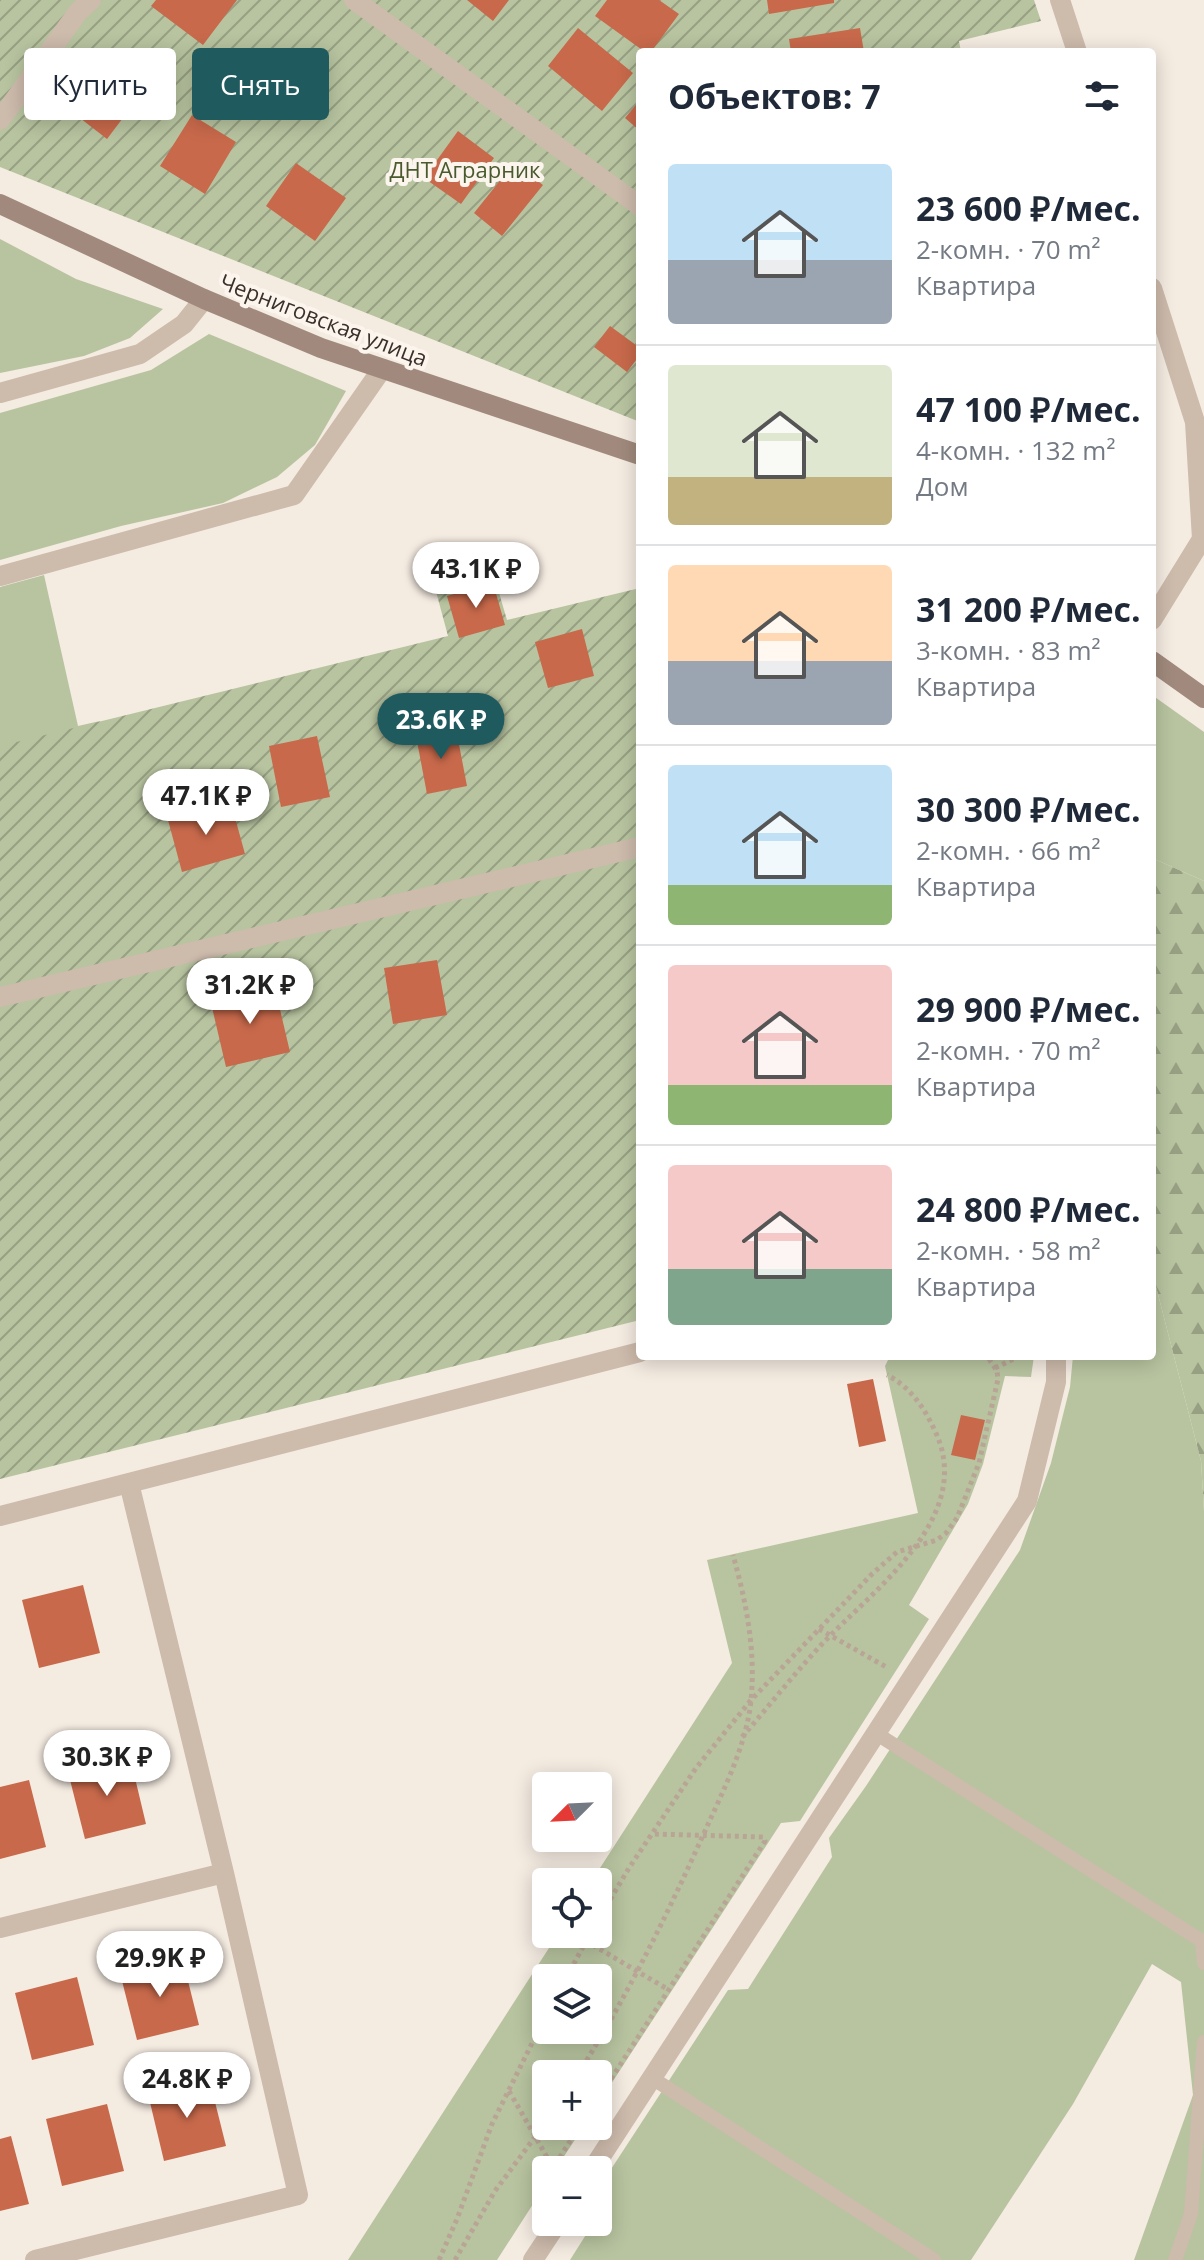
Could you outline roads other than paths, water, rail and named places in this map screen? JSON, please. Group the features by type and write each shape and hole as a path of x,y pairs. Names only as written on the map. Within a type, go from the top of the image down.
{"street":[{"path":"0,120 78,12 91,0"},
{"path":"354,0 636,203"},
{"path":"1060,0 1076,48"},
{"name":"Черниговская улица","path":"0,204 204,299 321,348 636,454"},
{"path":"0,393 140,354 184,324 204,299"},
{"path":"1156,300 1195,422 1202,539 1156,614"},
{"path":"0,576 294,495 382,369"},
{"path":"1156,664 1204,698"},
{"path":"0,997 636,848"},
{"path":"0,1516 636,1353"},
{"path":"601,2156 1027,1501 1056,1382 1056,1360"},
{"path":"35,2260 298,2195 129,1483"},
{"path":"0,1928 224,1873"},
{"path":"533,2260 549,2236"}],"lane":[{"path":"877,1734 1202,1941 1204,1963"},
{"path":"1175,2260 1191,2214 1204,2042"},
{"path":"652,2078 934,2260"}],"park label":[{"name":"ДНТ Аграрник","path":"465,169"}]}
